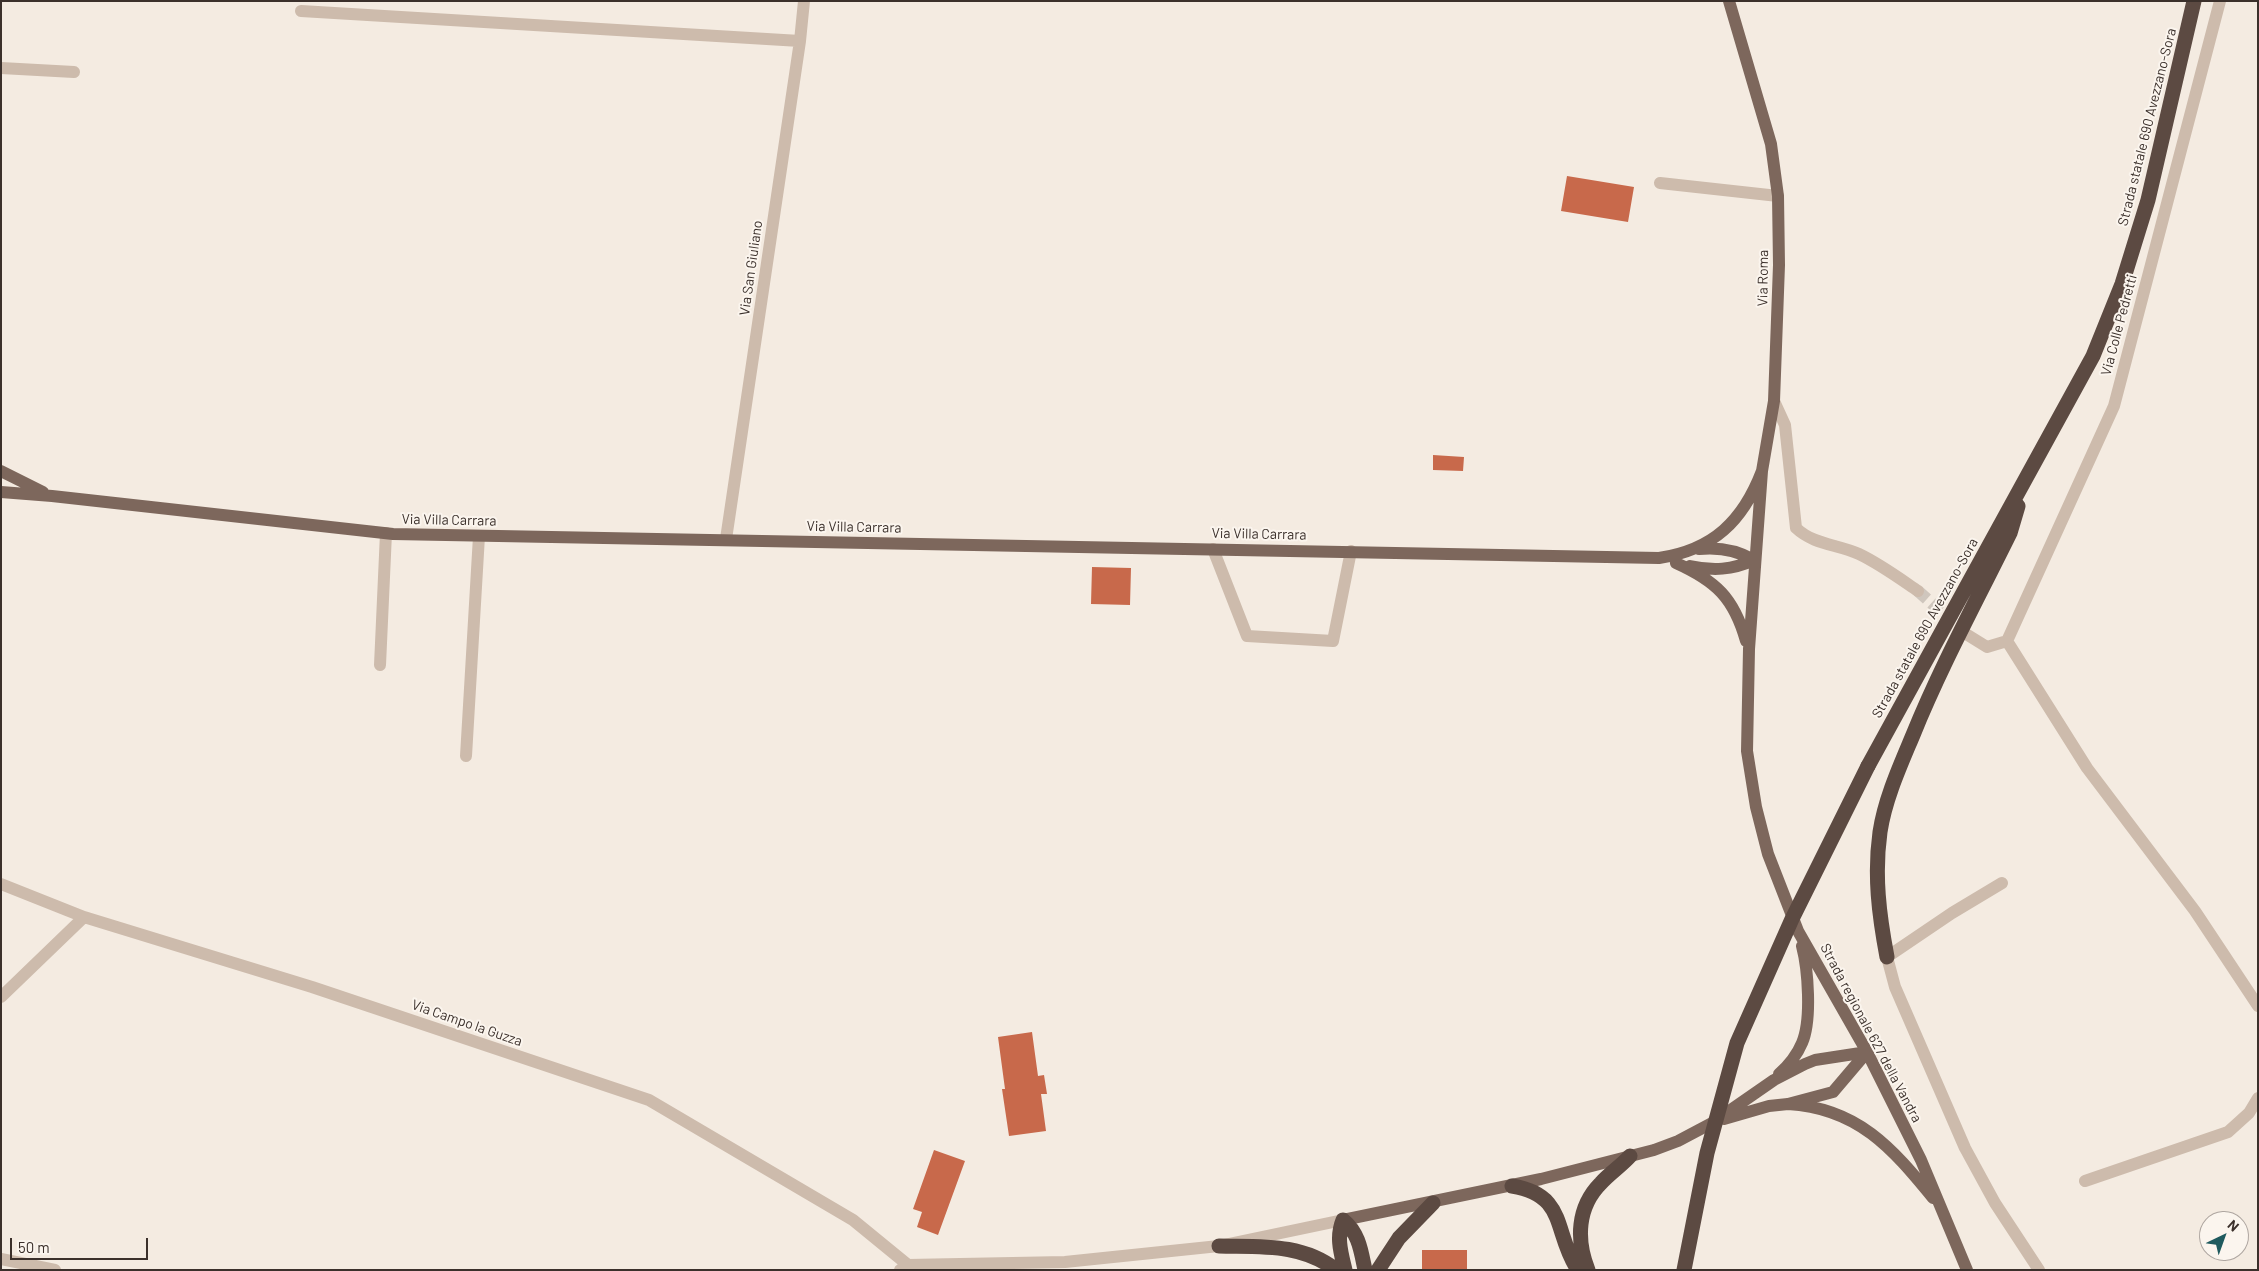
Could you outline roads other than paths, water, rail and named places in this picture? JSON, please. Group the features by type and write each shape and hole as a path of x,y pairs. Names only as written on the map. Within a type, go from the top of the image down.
{"highway":[{"name":"Strada statale 690 Avezzano-Sora","path":"1684,1270 1707,1154 1737,1043 1792,919 1868,766 2093,356 2122,284 2148,200 2194,1"},
{"path":"1887,957 1880,920 1876,882 1880,831 1889,797 1926,704 2010,533 2026,478"},
{"path":"1588,1270 1584,1260 1580,1236 1581,1216 1591,1194 1630,1156"},
{"path":"1512,1186 1531,1191 1546,1199 1556,1216 1578,1270"},
{"path":"1378,1270 1399,1238 1433,1203"},
{"path":"1345,1270 1340,1239 1340,1228 1343,1220 1349,1225 1358,1240 1365,1270"},
{"path":"1219,1246 1285,1247 1318,1258 1336,1270"}],"main road":[{"name":"Via Roma","path":"1729,1 1771,144 1778,196 1779,265 1774,401 1762,471 1749,649"},
{"name":"Via Villa Carrara","path":"1,471 52,496"},
{"path":"1659,558 1676,556 1694,549 1728,527 1753,496 1762,471"},
{"name":"Via Villa Carrara","path":"1,492 386,533 1659,558"},
{"path":"1694,549 1721,548 1745,555 1754,560"},
{"path":"1659,558 1715,570 1728,569 1754,560"},
{"path":"1676,563 1711,582 1726,595 1736,612 1749,649"},
{"name":"Strada regionale 627 della Vandra","path":"1749,649 1747,751 1756,807 1768,854 1798,931 1867,1052 1921,1160 1967,1270"},
{"path":"1774,1080 1795,1056 1803,1041 1807,1022 1808,979 1806,961 1798,931"},
{"path":"1343,1220 1512,1186 1630,1156 1678,1141 1712,1123 1774,1080 1815,1060 1867,1052"},
{"path":"1788,1104 1832,1092 1841,1084 1867,1052"},
{"path":"1712,1123 1769,1106 1788,1104 1806,1105 1842,1115 1867,1130 1899,1158 1943,1210"}],"street":[{"name":"Via San Giuliano","path":"726,539 800,41 804,1"},
{"name":"Via Colle Pedretti","path":"2007,641 2114,406 2220,1"},
{"path":"302,11 800,41"},
{"path":"1,68 74,72"},
{"path":"1660,183 1778,196"},
{"path":"1774,401 1785,425 1796,528 1816,542 1840,547 1860,555 1918,591"},
{"path":"380,665 386,533"},
{"path":"466,756 479,536"},
{"path":"1213,548 1247,636 1333,641 1351,551"},
{"path":"1966,634 1987,646 2007,641 2087,768 2195,911 2258,1006"},
{"path":"2002,883 1952,913 1887,957 1895,987 1965,1148 1995,1203 2040,1270"},
{"name":"Via Campo la Guzza","path":"1,884 84,917 312,987 649,1100 853,1220 904,1268"},
{"path":"1,998 84,917"},
{"path":"2086,1181 2228,1132 2249,1113 2258,1098"},
{"path":"904,1268 1065,1262 1219,1246 1343,1220"},
{"path":"1,1259 55,1270"}],"tunnel":[{"path":"1918,591 1966,634"}]}
